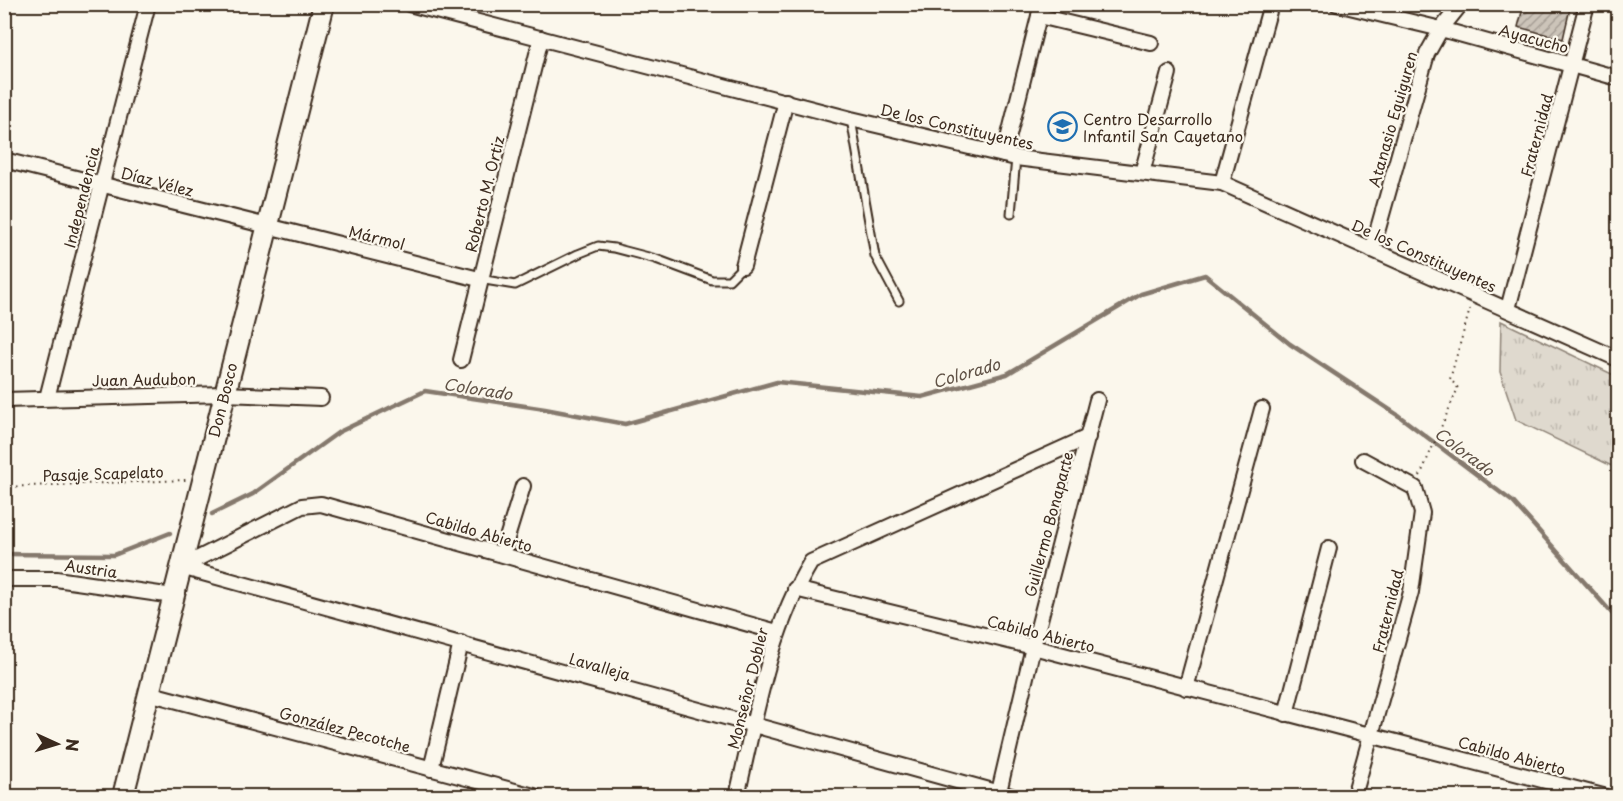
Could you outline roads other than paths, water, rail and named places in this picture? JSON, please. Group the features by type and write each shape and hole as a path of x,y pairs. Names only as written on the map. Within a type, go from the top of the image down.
{"main road":[{"name":"Don Bosco","path":"123,796 324,4"}],"street":[{"name":"Independencia","path":"46,398 148,4"},
{"name":"De los Constituyentes","path":"409,4 852,119 1010,157 1222,183 1618,360"},
{"path":"1222,183 1271,4"},
{"name":"Ayacucho","path":"1337,4 1441,29 1618,78"},
{"name":"Atanasio Eguiguren","path":"1372,250 1427,54 1441,29 1461,4"},
{"name":"Fraternidad","path":"1508,309 1587,4"},
{"path":"1010,157 1041,10 1150,43"},
{"name":"Roberto M. Ortiz","path":"461,360 541,38"},
{"path":"1142,173 1169,73"},
{"path":"743,266 786,101"},
{"name":"Díaz Vélez","path":"4,160 267,227"},
{"name":"Mármol","path":"267,227 480,279"},
{"name":"Juan Audubon","path":"4,400 224,394 321,398"},
{"name":"Guillermo Bonaparte","path":"1003,795 1033,648 1097,400"},
{"path":"1186,688 1262,409"},
{"path":"795,589 811,562 1088,437"},
{"name":"Fraternidad","path":"1354,796 1411,592 1422,513 1415,488 1363,460"},
{"path":"502,554 523,486"},
{"name":"Cabildo Abierto","path":"181,567 302,506 321,504 777,632"},
{"path":"1286,714 1329,548"},
{"name":"Lavalleja","path":"181,567 1003,795"},
{"name":"Austria","path":"4,579 57,579 172,596"},
{"name":"Cabildo Abierto","path":"795,589 1033,648 1603,796"},
{"name":"Monseñor Dobler","path":"737,796 777,632 795,589"},
{"path":"432,769 461,643"},
{"name":"González Pecotche","path":"148,693 534,796"}],"lane":[{"path":"852,119 875,256 899,301"},
{"path":"1010,157 1011,214"},
{"path":"480,279 515,285 598,246 657,259 712,280 729,280 743,266"}],"waterway":[{"name":"Colorado","path":"212,514 253,494 339,432 425,391 625,424 777,382 922,397 1007,374 1141,294 1205,275 1290,344 1399,416 1513,502 1618,620"},
{"name":"Colorado","path":"4,554 114,555 170,533"}],"place":[{"name":"Centro Desarrollo Infantil San Cayetano","path":"1062,127"}]}
